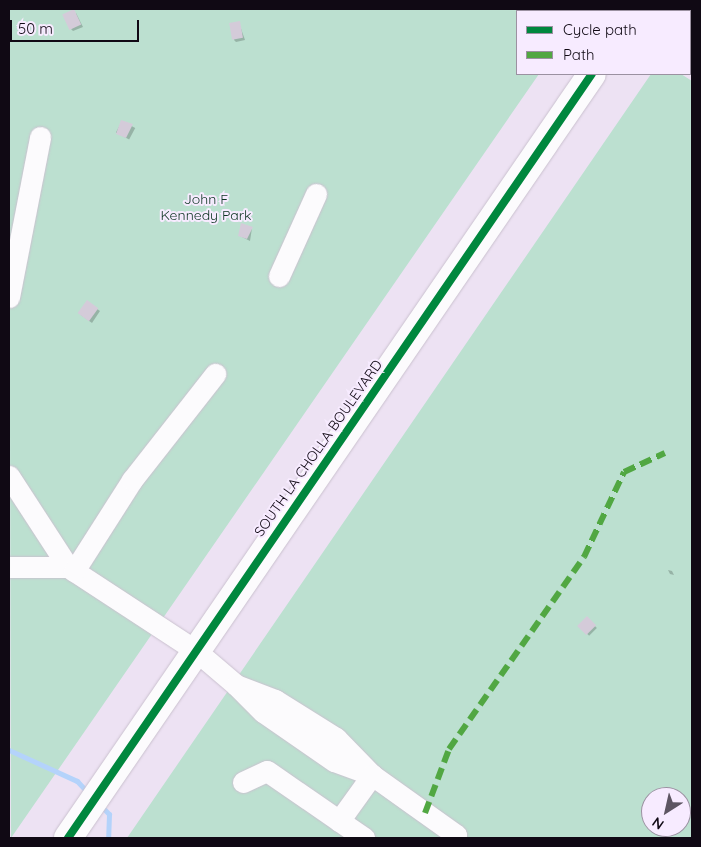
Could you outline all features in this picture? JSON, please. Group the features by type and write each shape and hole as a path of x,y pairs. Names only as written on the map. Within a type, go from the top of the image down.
{"main road":[{"name":"SOUTH LA CHOLLA BOULEVARD","path":"68,838 194,650 591,75"}],"lane":[{"path":"9,297 40,137"},
{"path":"279,276 316,194"},
{"path":"71,569 132,480 215,374"},
{"path":"9,476 71,569 194,650 236,685 275,700 336,738 372,775 456,835 454,838"},
{"path":"9,567 71,569"},
{"path":"243,782 267,771 364,838"},
{"path":"339,821 372,775"}],"green space":[{"name":"John F Kennedy Park","path":"9,9 584,9 516,10 516,75 538,75 11,838"},
{"path":"650,75 683,75 692,81 692,838 127,838"}],"building":[{"path":"74,9 81,24 69,30 62,14"},
{"path":"240,21 243,38 232,40 229,23"},
{"path":"121,120 133,124 126,138 116,134"},
{"path":"241,223 253,227 247,239 238,236"},
{"path":"87,300 98,308 89,321 78,313"},
{"path":"587,616 596,625 586,635 577,626"}],"waterway":[{"path":"9,750 77,781 89,794"},
{"path":"100,805 109,814 108,838"}],"marked path":[{"path":"425,813 449,749 584,557 624,472 665,453"}],"cycle path":[{"path":"68,838 591,75"}]}
